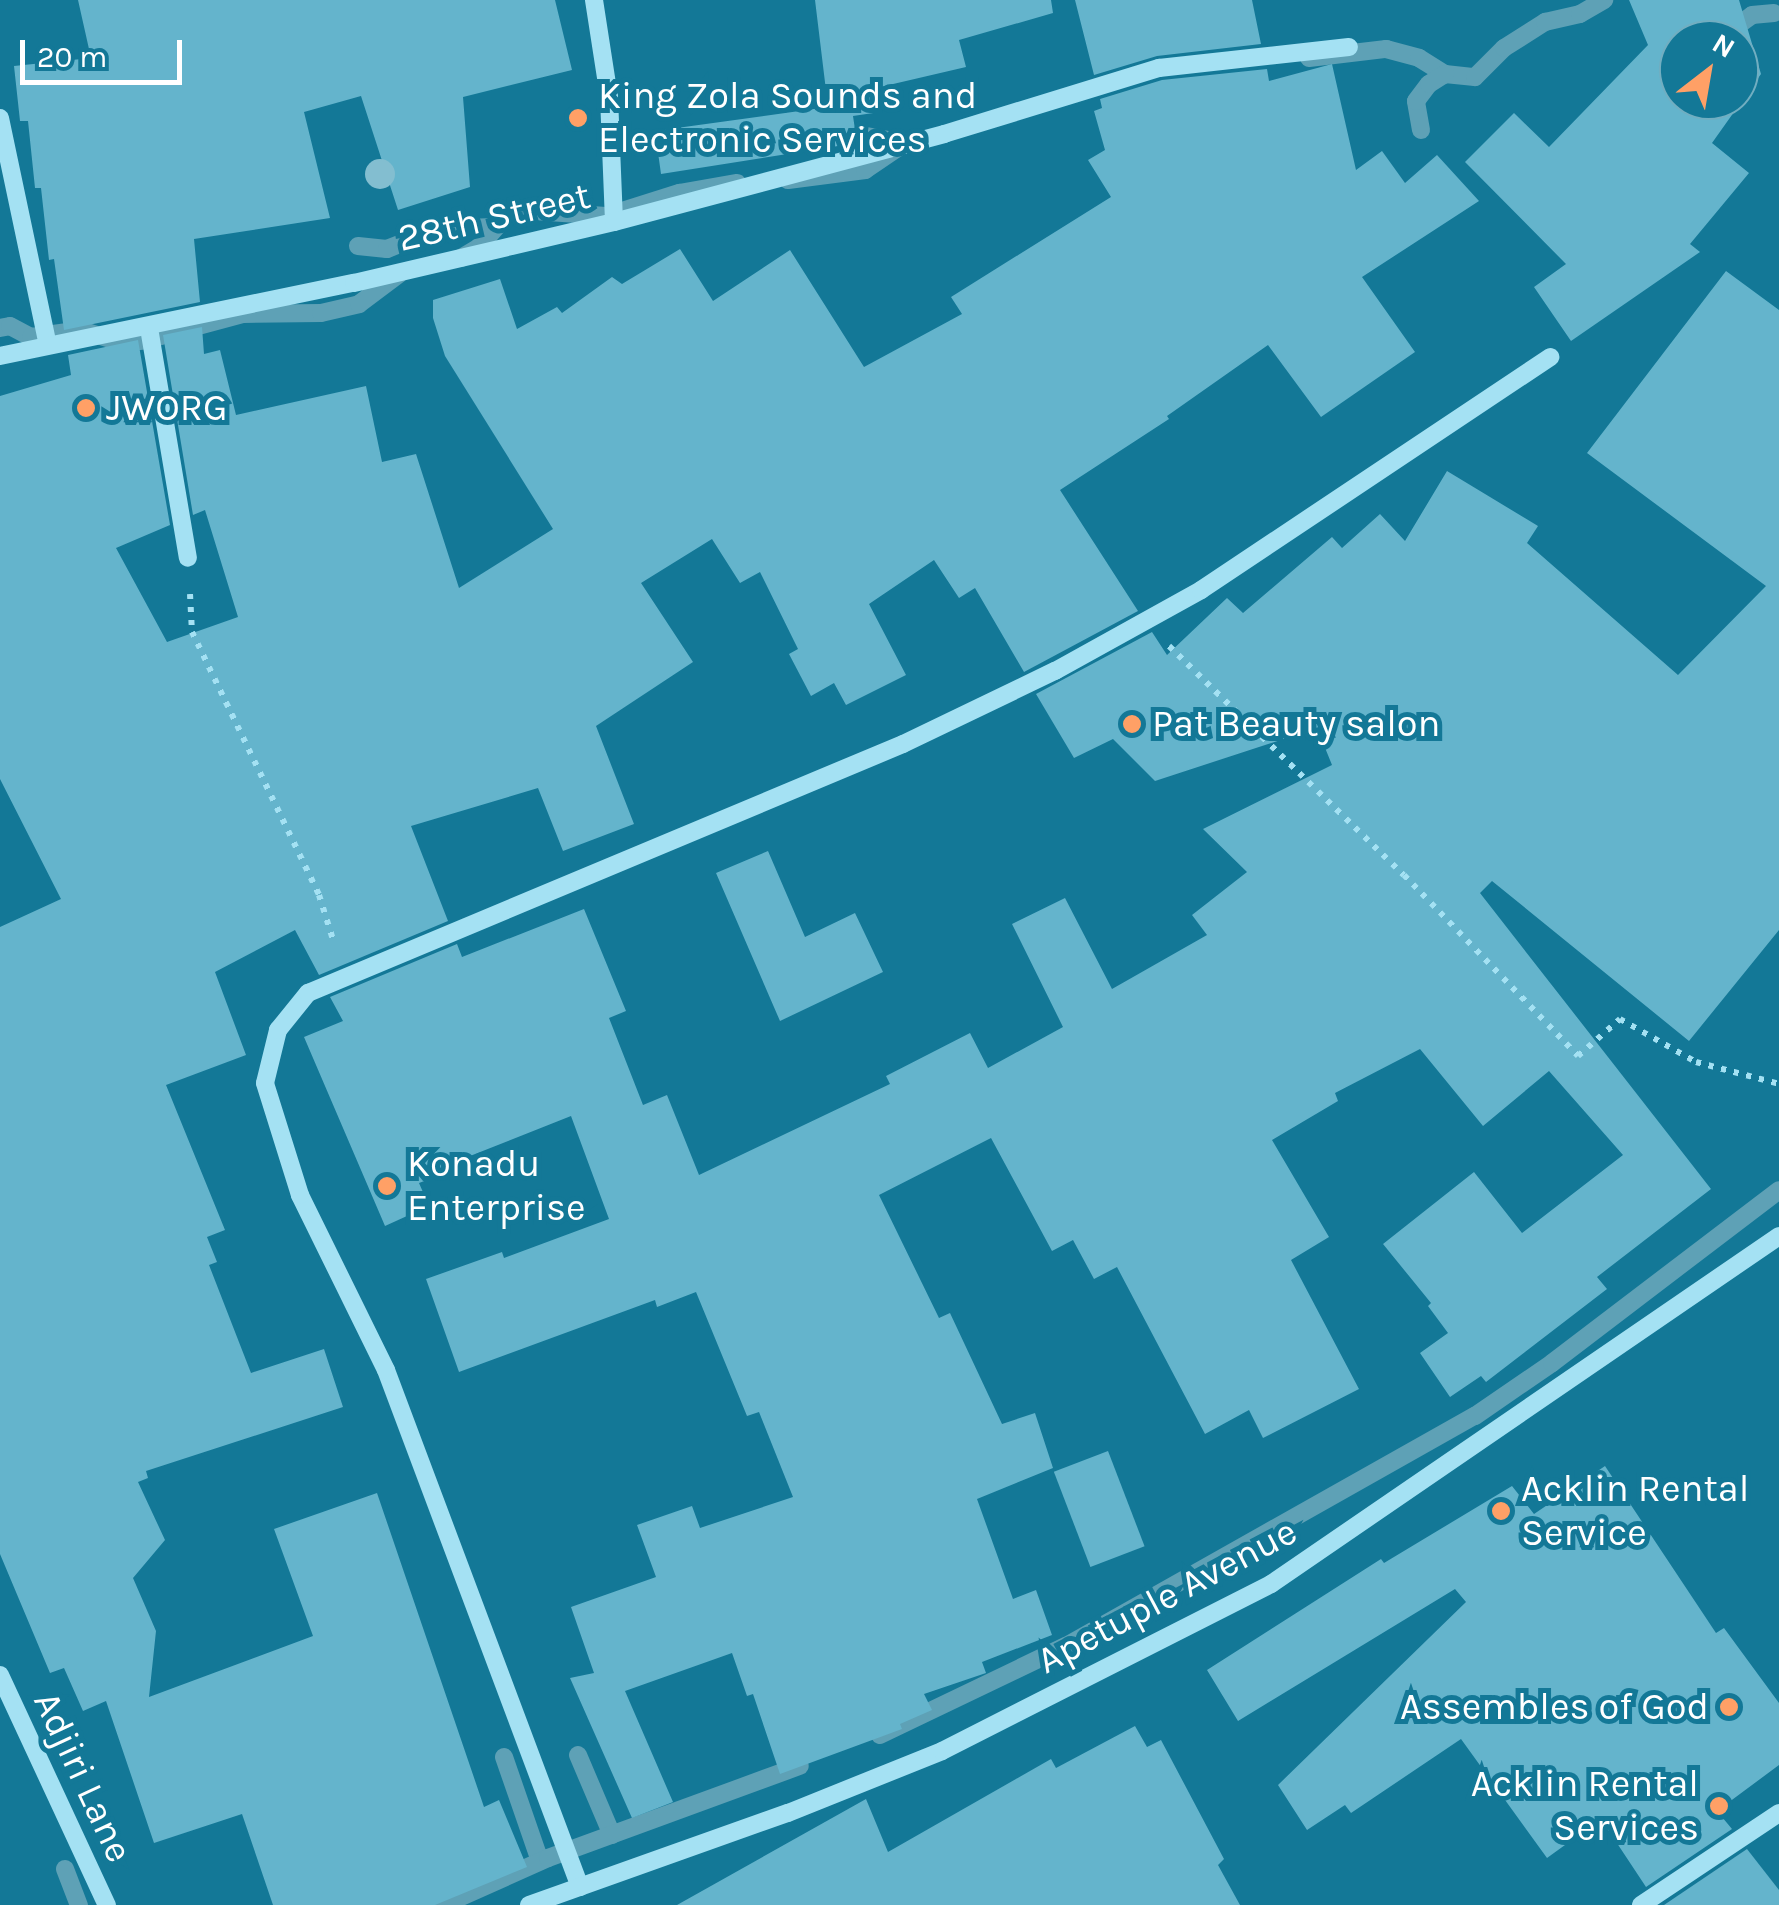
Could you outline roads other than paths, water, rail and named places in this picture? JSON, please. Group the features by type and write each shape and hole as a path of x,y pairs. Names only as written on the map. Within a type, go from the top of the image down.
{"street":[{"path":"594,0 609,97 614,222"},
{"name":"28th Street","path":"0,356 149,328 614,222 944,134 1160,68 1349,47"},
{"path":"0,118 48,345"},
{"path":"149,328 188,558"},
{"path":"580,1887 386,1370 300,1195 265,1082 278,1030 308,994 903,744 1055,672 1201,590 1551,358"},
{"name":"Apetuple Avenue","path":"530,1905 788,1813 942,1751 1271,1584 1779,1236"},
{"name":"Adjiri Lane","path":"0,1676 106,1905"},
{"path":"1641,1905 1779,1813"}],"waterway":[{"path":"1309,58 1386,49 1419,58 1445,74 1475,77 1504,48 1545,22 1580,14 1604,0"},
{"path":"1745,20 1752,15 1774,13"},
{"path":"1421,130 1416,101 1429,84 1445,74"},
{"path":"861,135 905,143"},
{"path":"788,180 865,170 899,147"},
{"path":"461,258 479,247 504,218 520,210 606,216 679,193 737,183"},
{"path":"358,246 387,249 438,229 494,227"},
{"path":"0,328 10,326 31,337 81,330 123,343 146,340 243,314 321,313 359,304 399,274"},
{"path":"880,1735 1066,1646 1475,1416 1552,1363 1779,1190"},
{"path":"578,1755 612,1835"},
{"path":"504,1757 540,1861"},
{"path":"443,1905 548,1858 800,1766"},
{"path":"65,1869 79,1905"}],"place":[{"name":"King Zola Sounds and Electronic Services","path":"578,118"},
{"name":"JWORG","path":"86,408"},
{"name":"Pat Beauty salon","path":"1132,724"},
{"name":"Konadu Enterprise","path":"387,1186"},
{"name":"Acklin Rental Service","path":"1501,1511"},
{"name":"Assembles of God","path":"1729,1707"},
{"name":"Acklin Rental Services","path":"1719,1806"}]}
